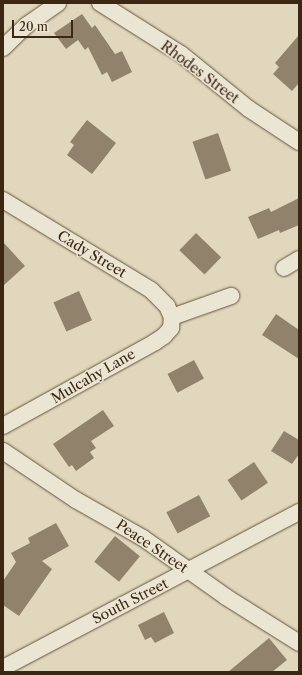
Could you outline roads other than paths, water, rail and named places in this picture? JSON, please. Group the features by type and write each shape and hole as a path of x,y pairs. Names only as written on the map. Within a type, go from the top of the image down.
{"street":[{"path":"3,48 27,25 58,3"},
{"name":"Rhodes Street","path":"100,3 181,54 249,109 299,142"},
{"name":"Cady Street","path":"3,200 151,290 167,306 172,317"},
{"path":"284,268 299,259"},
{"path":"172,317 231,296"},
{"name":"Mulcahy Lane","path":"3,426 155,342 164,336 170,328 172,317"},
{"name":"Peace Street","path":"3,451 76,500 143,538 188,571 299,643"},
{"name":"South Street","path":"3,668 36,652 127,601 188,571 299,512"}]}
